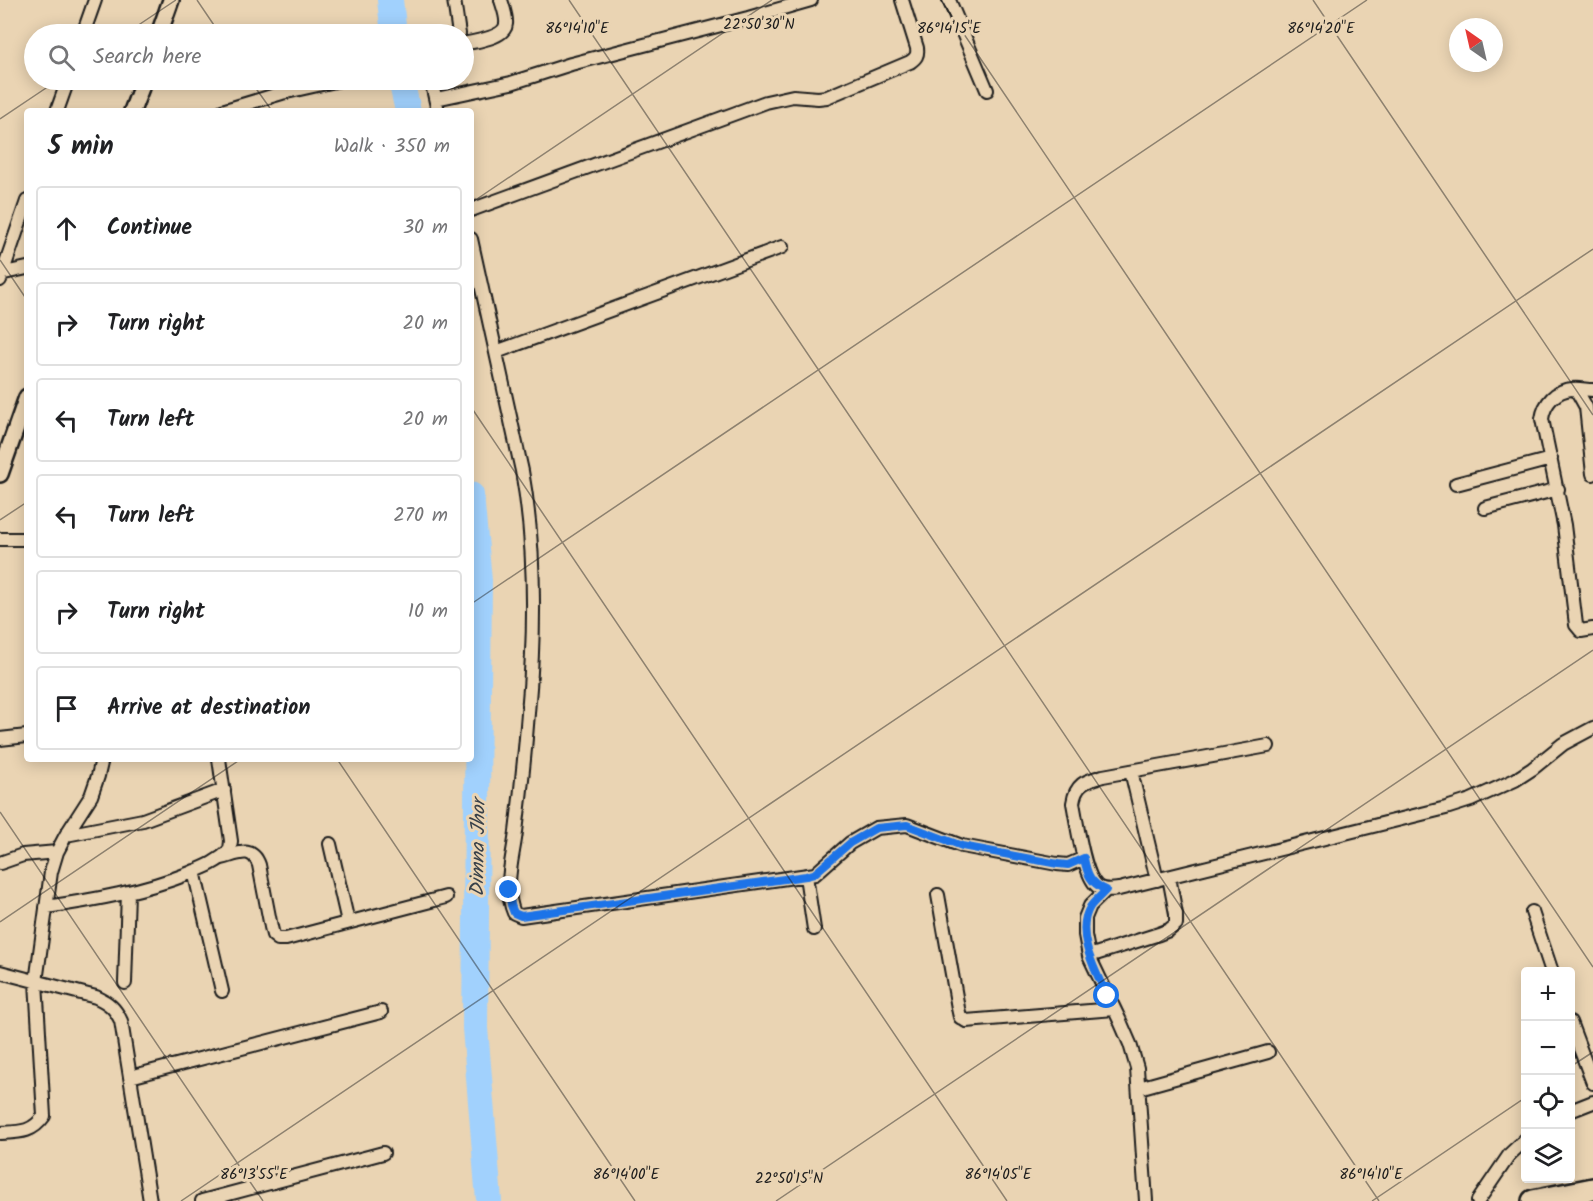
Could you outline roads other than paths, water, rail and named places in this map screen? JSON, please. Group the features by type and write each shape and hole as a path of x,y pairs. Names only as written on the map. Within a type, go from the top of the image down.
{"highway":[{"path":"1533,1201 1593,1189"}],"street":[{"path":"86,24 94,0"},
{"path":"163,24 171,0"},
{"path":"454,0 458,24"},
{"path":"474,41 498,35 506,28 507,22 501,0"},
{"path":"433,90 437,105 571,64 811,0"},
{"path":"474,209 766,102 793,96 827,97 910,62 915,59 917,48 902,0"},
{"path":"949,0 987,90"},
{"path":"58,108 64,90"},
{"path":"133,108 140,90"},
{"path":"232,108 295,90"},
{"path":"1,276 24,210"},
{"path":"496,352 782,247"},
{"path":"474,253 527,499 533,626 528,712 516,835 510,871 509,890 514,913 521,916 806,876 814,874 850,843 876,828 907,825 962,846 1058,864 1068,865 1084,858"},
{"path":"1,276 24,269"},
{"path":"1576,389 1586,407 1593,474"},
{"path":"1593,390 1567,390 1556,395 1544,408 1543,425 1564,525 1576,625 1581,631 1593,629"},
{"path":"0,474 24,406"},
{"path":"1456,484 1551,459"},
{"path":"1485,508 1558,489"},
{"path":"0,539 24,539"},
{"path":"1268,746 1103,776 1080,785 1073,803 1090,878 1097,886 1106,890 1119,889 1446,808 1472,800 1515,780 1563,744 1593,728"},
{"path":"0,739 24,736"},
{"path":"0,1134 27,1131 38,1124 44,1116 36,982 51,872 57,852 91,796 101,762"},
{"path":"219,762 231,841 230,850 222,858"},
{"path":"1089,956 1159,934 1176,924 1176,914 1131,771"},
{"path":"66,835 143,820 224,790"},
{"path":"330,844 348,922"},
{"path":"0,863 23,855 57,852"},
{"path":"46,907 128,892 194,871 222,858 250,852 260,865 271,927 278,939 286,939 446,897"},
{"path":"194,871 222,991"},
{"path":"806,876 814,928"},
{"path":"1106,890 1090,906 1085,918 1085,935 1089,956 1130,1044 1137,1068 1146,1201"},
{"path":"125,983 128,892"},
{"path":"938,895 958,1008 960,1017 966,1022 1114,1009"},
{"path":"1532,912 1550,967"},
{"path":"0,972 96,997 116,1009 121,1021 150,1201"},
{"path":"130,1077 381,1012"},
{"path":"1575,1035 1593,1083"},
{"path":"1139,1088 1268,1052"},
{"path":"1575,1109 1593,1102"},
{"path":"1478,1201 1510,1154 1521,1144"},
{"path":"202,1201 383,1153"}],"waterway":[{"name":"Dimna Jhor","path":"390,0 393,24"},
{"name":"Dimna Jhor","path":"403,90 407,108"},
{"name":"Dimna Jhor","path":"474,527 479,581 475,1028 489,1201"}]}
